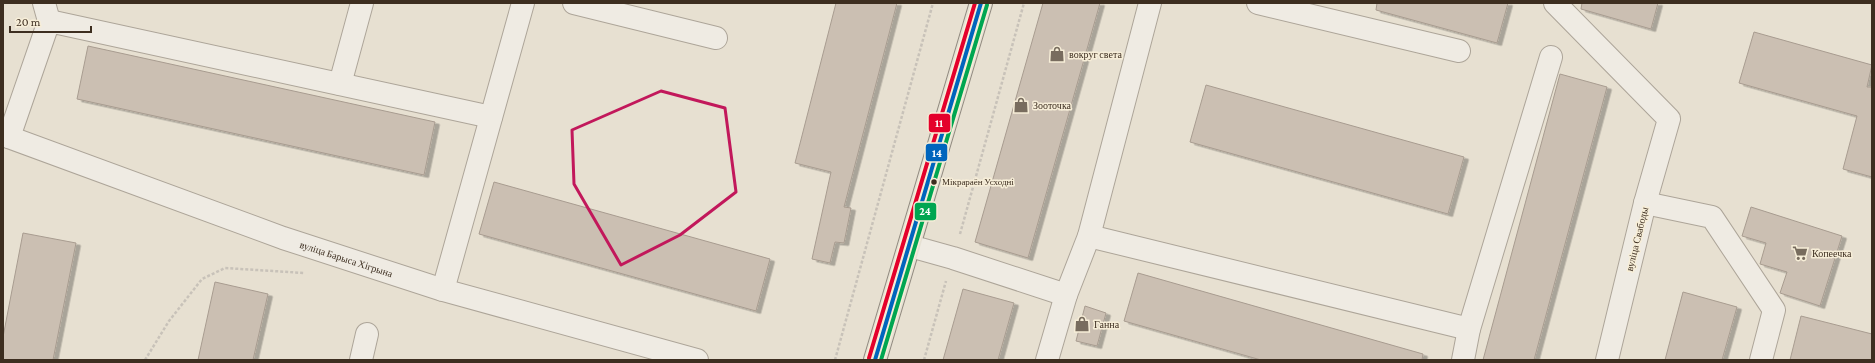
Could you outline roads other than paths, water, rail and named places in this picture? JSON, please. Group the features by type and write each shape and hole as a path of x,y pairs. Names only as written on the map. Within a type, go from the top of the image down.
{"main road":[{"path":"875,360 910,246 980,3"}],"street":[{"path":"340,84 362,3"},
{"path":"443,290 523,3"},
{"path":"574,3 716,38"},
{"path":"1047,360 1066,295 1089,236 1150,3"},
{"path":"1258,3 1458,51"},
{"name":"вуліца Свабоды","path":"1555,3 1669,119 1646,203 1607,360"},
{"path":"6,136 46,12 340,84 491,117"},
{"path":"1463,360 1469,329 1551,57"},
{"name":"вуліца Барыса Хігрына","path":"6,136 283,238 443,290 697,360"},
{"path":"1646,203 1712,217 1774,310 1761,360"},
{"path":"1089,236 1469,329"},
{"path":"910,246 953,258 1066,295"},
{"path":"362,360 367,334"}],"place":[{"name":"вокруг света","path":"1057,54"},
{"name":"Зооточка","path":"1021,105"},
{"name":"Мікрараён Усходні","path":"934,182"},
{"name":"Копеечка","path":"1800,253"},
{"name":"Ганна","path":"1082,324"}]}
